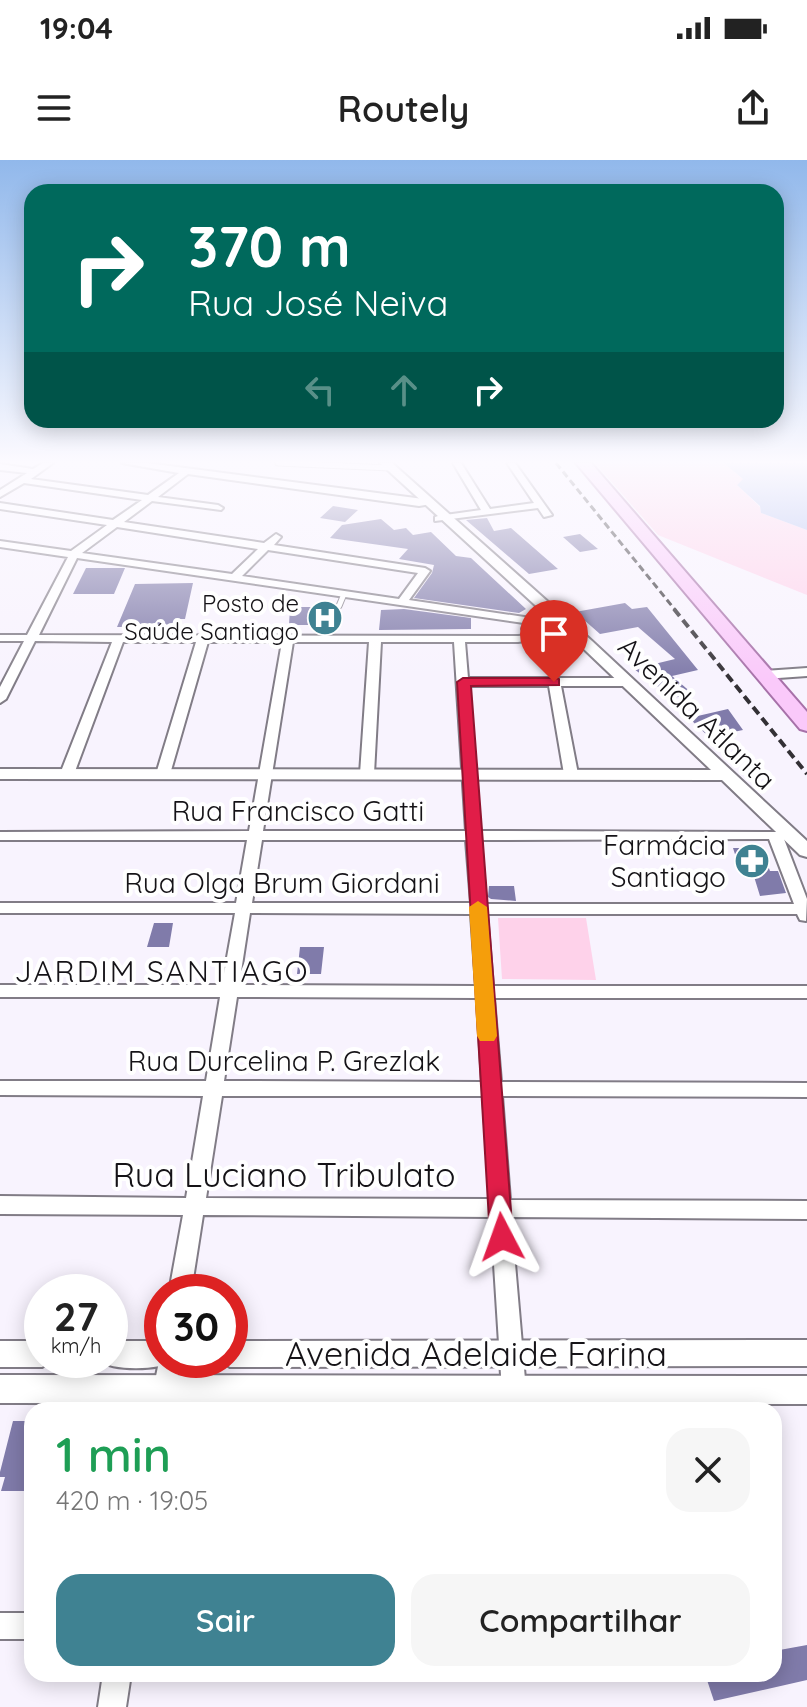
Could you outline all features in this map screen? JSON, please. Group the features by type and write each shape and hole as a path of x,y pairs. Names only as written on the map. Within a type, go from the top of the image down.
{"main road":[{"path":"645,535 807,725"}],"street":[{"path":"0,699 74,554 101,535"},
{"path":"190,535 425,571 402,602"},
{"name":"Avenida Atlanta","path":"461,535 628,682 782,836 807,851"},
{"path":"234,578 276,537"},
{"name":"Avenida Atlanta","path":"470,544 533,607 532,624 549,635 587,644"},
{"path":"2,547 74,554 532,624"},
{"path":"0,638 518,639 549,635 562,630 561,623 548,618 532,624 518,639"},
{"path":"67,774 119,638"},
{"path":"163,774 203,638"},
{"path":"183,1274 288,638"},
{"path":"367,774 375,639"},
{"path":"459,639 514,1391"},
{"path":"764,675 806,673"},
{"path":"463,682 628,682"},
{"path":"554,682 571,774"},
{"path":"0,774 724,775"},
{"name":"Rua Francisco Gatti","path":"0,836 782,836"},
{"path":"782,836 805,914"},
{"name":"Rua Olga Brum Giordani","path":"0,908 478,909 805,914"},
{"path":"0,991 807,992"},
{"name":"Rua Durcelina P. Grezlak","path":"0,1088 807,1090"},
{"name":"Rua Luciano Tribulato","path":"0,1205 807,1210"},
{"name":"Avenida Adelaide Farina","path":"248,1354 807,1353"},
{"path":"0,1354 24,1354"},
{"name":"Avenida Adelaide Farina","path":"0,1389 165,1386 514,1391 807,1390"},
{"path":"0,1626 24,1626"},
{"path":"112,1707 116,1682"}],"lane":[{"path":"339,606 344,594"}],"shaded area":[{"path":"658,535 807,535 807,595"},
{"path":"498,918 586,918 596,980 502,979"}],"building":[{"path":"333,535 434,535 456,556 471,558 526,609 519,613 414,598 432,573 434,565 399,559 408,549 330,538"},
{"path":"484,535 519,535 558,569 529,574"},
{"path":"581,535 598,549 580,552 563,537"},
{"path":"86,568 125,568 114,594 73,594"},
{"path":"193,583 185,619 175,619 173,627 117,627 135,584"},
{"path":"625,603 632,609 647,607 698,670 672,676 693,694 673,698 634,669 675,659 638,627 600,634 575,612"},
{"path":"290,607 320,607 318,625 289,625"},
{"path":"404,609 471,618 471,629 379,630 381,610"},
{"path":"728,709 743,730 709,737 689,718"},
{"path":"733,848 757,848 763,852 770,871 778,871 786,893 760,896 752,870 740,870"},
{"path":"489,886 514,886 516,901 491,899 488,897"},
{"path":"154,923 173,923 169,947 147,947"},
{"path":"300,947 324,947 321,974 297,974"},
{"path":"13,1421 24,1421 24,1491 1,1491 5,1477 0,1477"},
{"path":"807,1645 807,1680 714,1701 708,1682 782,1682 782,1650"}],"railway":[{"path":"615,535 676,611"},
{"path":"674,609 807,774"}],"slow traffic":[{"path":"478,907 487,1036"}],"place":[{"name":"Posto de Saúde Santiago","path":"325,618"},
{"name":"Farmácia Santiago","path":"752,861"}],"district":[{"name":"JARDIM SANTIAGO","path":"162,972"}],"route":[{"path":"502,1237 463,682 554,682"}]}
